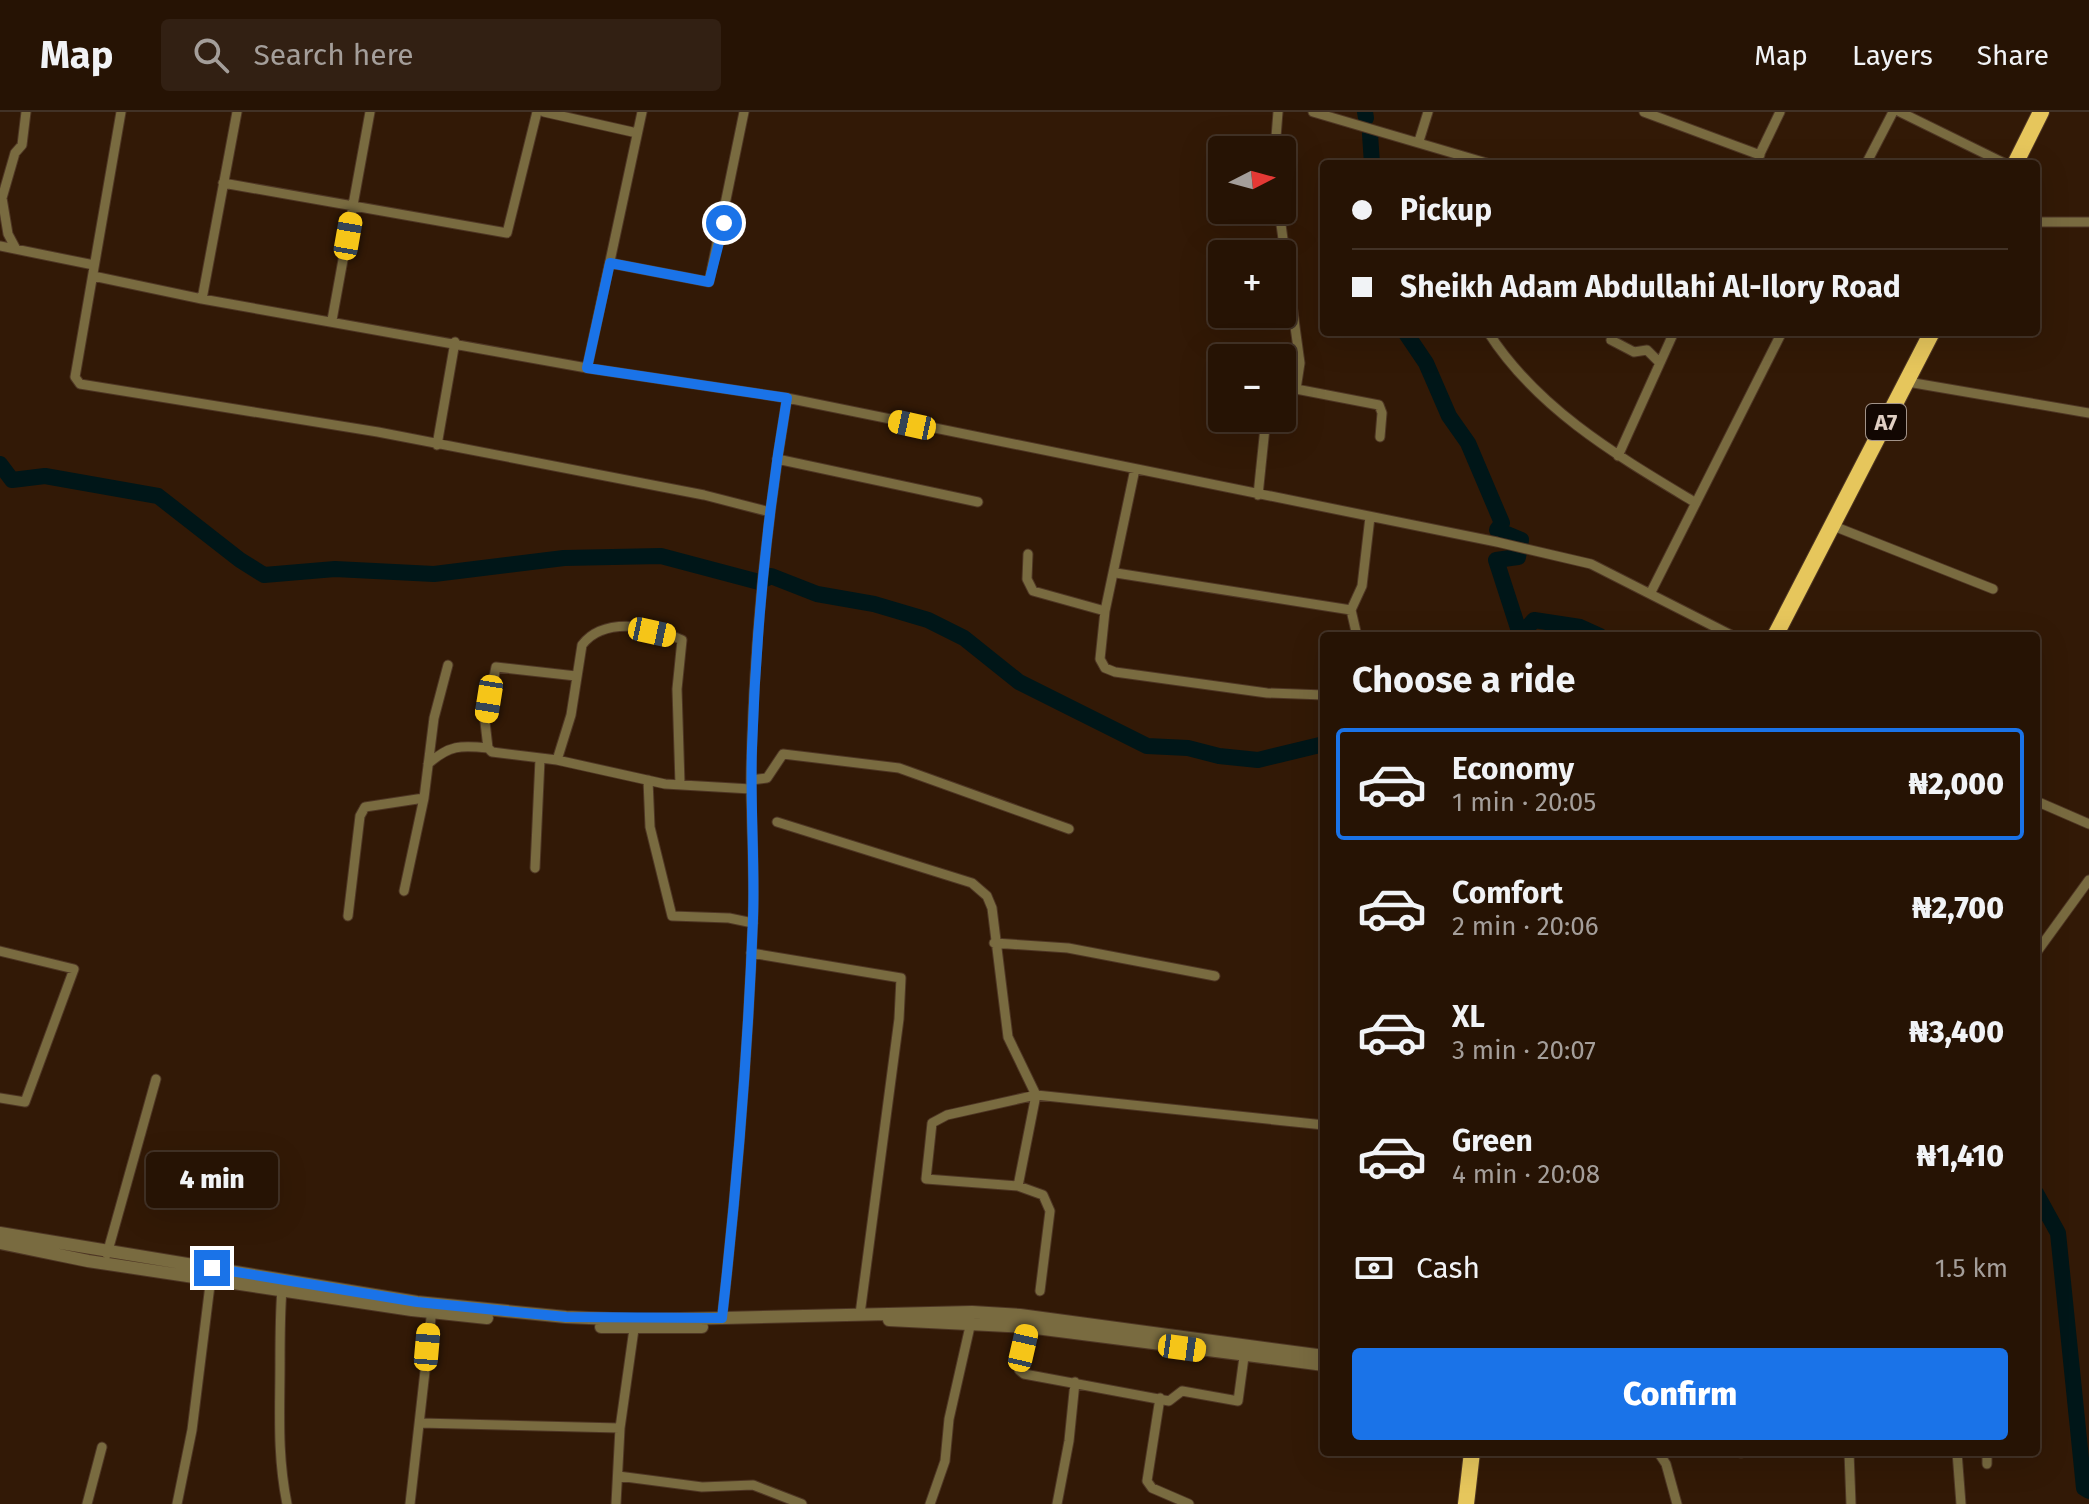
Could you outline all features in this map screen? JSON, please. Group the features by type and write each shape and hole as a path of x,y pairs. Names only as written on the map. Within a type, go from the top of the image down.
{"highway":[{"path":"2017,160 2041,112"},
{"name":"A7","path":"1784,632 1930,336"},
{"name":"A7","path":"1777,632 1838,520"},
{"path":"1459,1504 1464,1456"},
{"path":"1466,1504 1472,1456"}],"street":[{"path":"16,249 8,234 2,198 15,153 22,145 26,112"},
{"path":"121,112 75,370 80,384 437,445 704,495 770,512"},
{"path":"202,299 237,112"},
{"path":"332,320 370,112"},
{"path":"223,183 507,233 537,112"},
{"path":"544,112 637,133"},
{"path":"587,368 642,112"},
{"path":"610,263 709,282 744,112"},
{"path":"1276,136 1278,112"},
{"path":"1313,112 1478,160"},
{"path":"1419,141 1428,112"},
{"path":"1644,112 1758,160 1780,112"},
{"path":"1868,160 1893,112"},
{"path":"1900,112 1998,160"},
{"path":"2040,222 2089,222"},
{"path":"1281,224 1300,363 1296,389 1379,405 1382,413 1380,437"},
{"path":"0,246 202,299 587,368 787,398 1497,542 1591,564 1726,632"},
{"path":"1490,336 1504,358 1545,399 1618,456 1696,503"},
{"path":"1612,336 1611,340 1634,352 1647,350 1660,363"},
{"path":"1618,456 1672,336"},
{"path":"1651,592 1780,336"},
{"path":"437,445 455,342"},
{"path":"1908,382 2089,413"},
{"path":"722,1318 737,1191 753,923 751,784 757,642 770,512 787,398"},
{"path":"1258,495 1265,432"},
{"path":"777,459 978,502"},
{"path":"1135,469 1116,573 1105,611 1100,659 1105,668 1115,672 1254,691 1320,695"},
{"path":"1356,632 1351,610 1362,586 1370,517"},
{"path":"1838,520 1993,589"},
{"path":"1028,554 1027,579 1033,591 1105,611"},
{"path":"1116,573 1351,610"},
{"path":"557,760 571,715 582,645 593,634 610,625 682,640 677,689 680,784"},
{"path":"404,891 424,798 434,718 448,665"},
{"path":"488,748 485,722 496,667 576,676"},
{"path":"428,764 448,748 457,745 557,760 648,780 680,784 751,784 767,778 783,754 899,768 1069,829"},
{"path":"535,868 540,759"},
{"path":"648,780 650,827 672,916 729,918 753,923"},
{"path":"348,916 360,816 365,807 424,798"},
{"path":"2040,803 2089,824"},
{"path":"777,822 972,883 987,896 992,908 1008,1037 1036,1095 1018,1186"},
{"path":"2040,947 2089,880"},
{"path":"994,943 1068,948 1215,976"},
{"path":"0,951 74,969 25,1102 0,1098"},
{"path":"751,953 901,978 899,1019 860,1314"},
{"path":"107,1254 156,1079"},
{"path":"1040,1291 1050,1211 1043,1195 1018,1186 926,1179 928,1134 932,1123 947,1115 1036,1095 1187,1114 1320,1125"},
{"path":"0,1233 432,1309 566,1317 722,1318 922,1311 1020,1315 1320,1355"},
{"path":"0,1243 88,1261 282,1289 432,1309 634,1329 861,1321 971,1322 1320,1365"},
{"path":"177,1504 192,1430 211,1277"},
{"path":"282,1289 278,1335 281,1361 278,1442 287,1504"},
{"path":"410,1504 432,1309"},
{"path":"930,1504 945,1461 949,1419 971,1322"},
{"path":"1028,1327 1019,1370 1024,1374 1169,1401 1182,1391 1238,1401 1244,1357"},
{"path":"616,1504 620,1428 634,1329"},
{"path":"1057,1504 1069,1441 1075,1382"},
{"path":"1160,1398 1147,1481 1152,1488 1189,1504"},
{"path":"420,1423 620,1428"},
{"path":"87,1504 102,1447"},
{"path":"1666,1456 1677,1504"},
{"path":"1849,1456 1851,1504"},
{"path":"1957,1456 1961,1504"},
{"path":"1987,1456 1987,1464"},
{"path":"618,1476 702,1487 753,1485 802,1504"}],"waterway":[{"path":"1365,112 1366,118"},
{"path":"1370,134 1372,160"},
{"path":"1408,336 1426,363 1449,416 1468,443 1502,523 1497,530 1521,540 1518,557 1496,560 1518,628 1527,628 1534,620 1580,627 1591,632"},
{"path":"0,464 12,480 45,476 158,496 264,575 335,569 434,574 564,558 661,556 759,582 771,576 817,594 874,604 928,620 964,638 1019,682 1147,746 1188,748 1219,756 1258,760 1320,745"},
{"path":"2040,1200 2058,1233 2084,1488 2089,1491"}],"route":[{"path":"212,1268 417,1302 566,1317 636,1320 722,1318 737,1191 753,916 751,780 757,642 771,501 787,398 587,368 610,263 700,283 709,282 724,223"}]}
